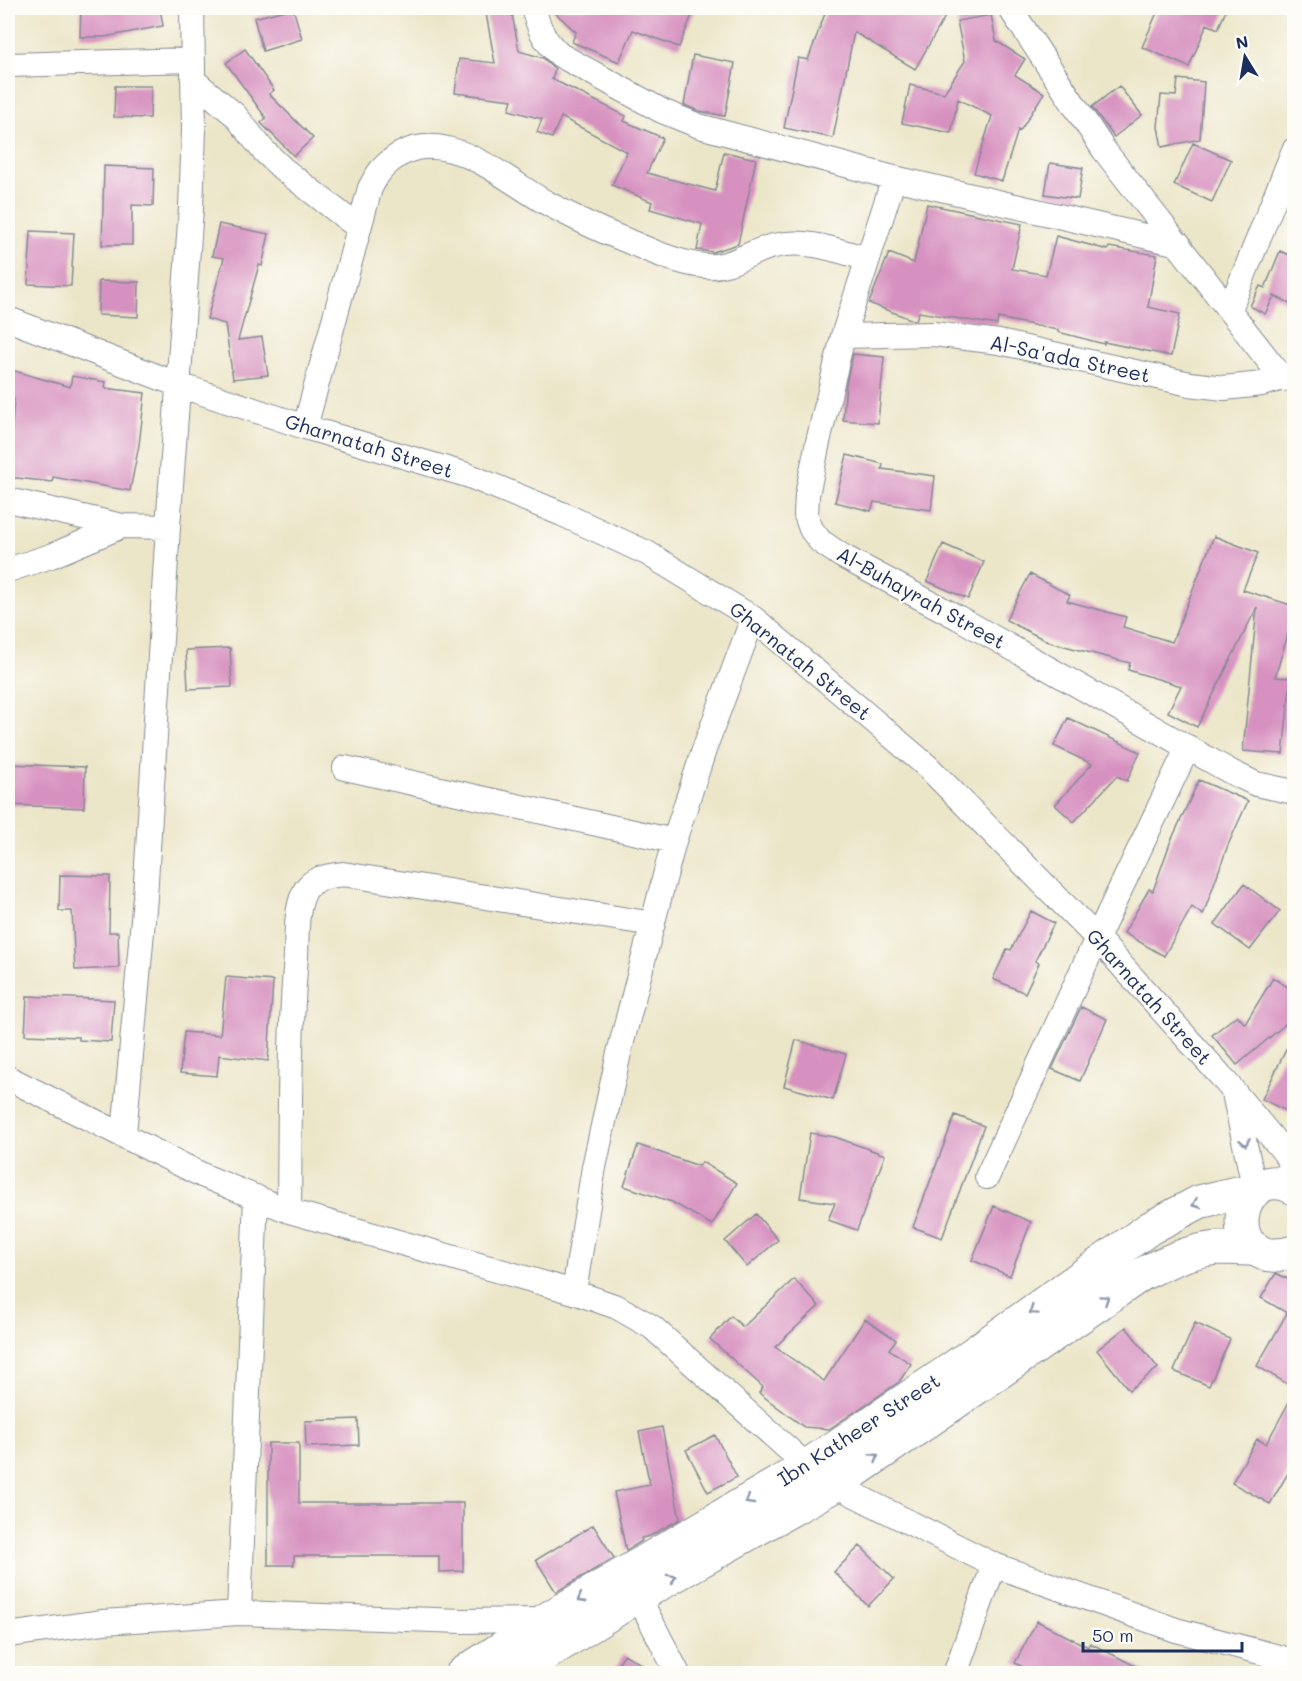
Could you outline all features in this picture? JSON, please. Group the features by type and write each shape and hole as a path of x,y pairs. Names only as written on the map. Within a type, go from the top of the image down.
{"street":[{"path":"124,1134 145,897 168,527 192,208 192,8"},
{"path":"533,8 548,44 560,55 662,111 708,128 894,178 1179,244"},
{"path":"1010,8 1104,150 1230,309 1289,377"},
{"path":"8,65 192,70 235,115 263,150 283,169 359,228"},
{"path":"305,427 370,188 382,169 400,154 412,150 437,147 454,150 478,160 545,202 619,238 665,256 706,267 727,264 774,246 790,244 814,244 868,259"},
{"path":"1230,309 1294,150"},
{"name":"Al-Buhayrah Street","path":"894,178 843,336 807,495 806,515 811,528 820,541 842,556 960,618 1231,772 1256,784 1294,792"},
{"name":"Gharnatah Street","path":"8,319 179,385 305,427 467,476 562,514 647,553 753,618 928,767 1097,938 1234,1093 1284,1152 1294,1170"},
{"name":"Al-Sa'ada Street","path":"843,336 933,334 999,342 1190,384 1224,388 1262,384 1289,377"},
{"path":"8,500 122,526 168,527"},
{"path":"8,570 51,556 122,526"},
{"path":"574,1292 594,1167 620,1053 674,841 706,744 753,618"},
{"path":"987,1177 1188,747"},
{"path":"345,768 674,841"},
{"path":"289,1211 290,1027 299,916 306,888 318,878 343,874 653,924"},
{"path":"8,1078 204,1176 289,1211 574,1292 617,1307 652,1327 807,1466 835,1485 994,1565 1176,1630 1292,1656"},
{"name":"Gharnatah Street","path":"1234,1093 1254,1192"},
{"name":"Ibn Katheer Street","path":"462,1674 545,1620 807,1466 947,1372 1150,1228 1199,1202 1236,1193 1254,1192 1265,1185 1277,1183 1294,1188"},
{"path":"1254,1192 1246,1200 1242,1213 1242,1227 1246,1239 1256,1249"},
{"path":"238,1613 256,1197"},
{"name":"Ibn Katheer Street","path":"514,1674 638,1596 835,1485 1143,1274 1191,1253 1218,1248 1256,1249 1281,1256 1294,1252"},
{"path":"955,1674 994,1565"},
{"path":"638,1596 678,1674"},
{"path":"8,1635 103,1622 238,1613 462,1621 545,1620"}],"building":[{"path":"81,8 160,8 163,26 104,37 80,37"},
{"path":"293,8 302,39 263,51 254,18"},
{"path":"485,8 511,8 519,51 543,58 555,69 552,79 626,116 624,121 663,138 647,173 715,191 724,152 756,159 738,244 713,252 697,250 702,224 650,209 652,202 612,185 627,152 561,117 552,138 537,132 542,119 509,110 512,100 455,93 459,59 495,63"},
{"path":"550,8 695,8 679,47 633,30 619,62 572,42 576,32"},
{"path":"827,8 950,8 915,69 854,32 833,138 784,128 798,58 808,60"},
{"path":"1159,8 1227,8 1218,29 1207,24 1189,67 1142,47"},
{"path":"991,15 996,41 1025,59 1015,75 1044,93 1020,131 1018,130 1002,181 974,173 992,116 958,99 951,133 902,123 910,85 944,93 965,61 957,21"},
{"path":"245,49 274,90 269,94 313,138 294,156 261,123 266,118 226,63"},
{"path":"693,55 735,63 725,116 699,111 684,105"},
{"path":"1178,79 1204,82 1200,139 1162,147 1158,127 1161,95 1176,96"},
{"path":"115,86 151,86 150,118 114,117"},
{"path":"1119,86 1142,115 1114,137 1092,107"},
{"path":"1193,143 1231,160 1212,202 1174,185"},
{"path":"1050,163 1083,168 1078,199 1045,194"},
{"path":"104,166 154,168 153,206 132,205 132,245 102,245"},
{"path":"927,204 1022,224 1012,269 1046,275 1056,236 1108,250 1109,247 1157,255 1148,307 1180,314 1171,356 1104,342 1104,344 1058,332 1058,330 998,318 997,325 919,312 916,320 913,320 869,303 889,253 914,263"},
{"path":"219,224 269,234 262,266 259,265 238,340 262,337 268,375 233,379 225,324 207,319 224,258 212,256"},
{"path":"31,231 74,233 71,286 28,284"},
{"path":"1280,251 1294,257 1294,305 1274,296 1265,314 1250,306 1260,286 1265,288"},
{"path":"99,281 139,282 138,317 98,315"},
{"path":"853,354 884,357 878,423 843,420 846,383"},
{"path":"8,369 70,387 72,376 106,382 105,388 145,393 139,445 130,491 53,477 52,482 8,477 14,399 8,397"},
{"path":"847,455 883,464 882,469 935,476 931,510 874,502 871,511 835,502"},
{"path":"1214,536 1258,553 1243,590 1294,606 1294,614 1275,677 1291,678 1283,754 1243,751 1257,607 1197,727 1168,712 1181,686 1128,670 1130,663 1049,642 1006,620 1030,574 1070,595 1067,601 1126,617 1123,627 1172,642"},
{"path":"943,544 984,562 968,599 927,581"},
{"path":"230,648 232,687 188,689 186,650"},
{"path":"1068,718 1140,752 1127,781 1117,776 1074,822 1055,805 1092,764 1054,746"},
{"path":"8,764 85,767 84,808 8,805"},
{"path":"1199,780 1248,801 1228,845 1203,915 1192,907 1164,956 1124,933 1149,889 1153,891 1170,843"},
{"path":"60,875 110,876 109,932 118,932 119,968 75,970 72,911 59,911"},
{"path":"1244,884 1280,911 1250,950 1215,924"},
{"path":"1031,911 1054,923 1035,961 1039,963 1025,993 993,979 1007,949 1011,950"},
{"path":"226,977 273,981 268,1061 219,1055 217,1076 180,1073 184,1032 220,1035"},
{"path":"1273,978 1294,991 1294,1017 1237,1065 1212,1035 1237,1015 1245,1024"},
{"path":"27,996 114,1000 111,1042 79,1040 79,1037 25,1035"},
{"path":"1081,1007 1107,1019 1080,1081 1052,1069"},
{"path":"1294,1033 1294,1115 1262,1099"},
{"path":"796,1040 846,1054 833,1100 784,1086"},
{"path":"955,1115 984,1126 942,1238 913,1227"},
{"path":"810,1133 835,1137 885,1155 857,1230 828,1220 835,1203 800,1198"},
{"path":"638,1145 699,1166 702,1162 737,1183 712,1225 672,1202 624,1186"},
{"path":"994,1206 1031,1222 1010,1276 972,1260"},
{"path":"756,1214 778,1240 747,1267 725,1241"},
{"path":"1276,1273 1294,1282 1294,1388 1257,1366 1287,1313 1261,1298"},
{"path":"794,1279 819,1306 775,1347 824,1381 865,1319 896,1340 889,1349 911,1364 899,1382 829,1429 804,1427 759,1393 763,1387 710,1339 731,1316 743,1327"},
{"path":"1195,1323 1230,1339 1209,1386 1174,1371"},
{"path":"1126,1327 1158,1368 1129,1390 1097,1350"},
{"path":"1294,1393 1294,1463 1270,1504 1232,1483 1257,1439 1266,1444"},
{"path":"358,1419 359,1445 306,1447 305,1421"},
{"path":"662,1427 680,1519 650,1536 641,1538 642,1541 626,1551 614,1492 650,1485 639,1432"},
{"path":"715,1435 737,1477 708,1492 686,1450"},
{"path":"268,1443 299,1443 299,1503 463,1503 463,1571 439,1572 439,1556 294,1556 294,1565 268,1565"},
{"path":"593,1525 614,1558 556,1592 536,1560"},
{"path":"860,1546 894,1579 868,1606 834,1572"},
{"path":"1037,1621 1088,1647 1090,1643 1151,1674 1036,1674 1015,1663"},
{"path":"624,1654 657,1674 612,1674"}]}
